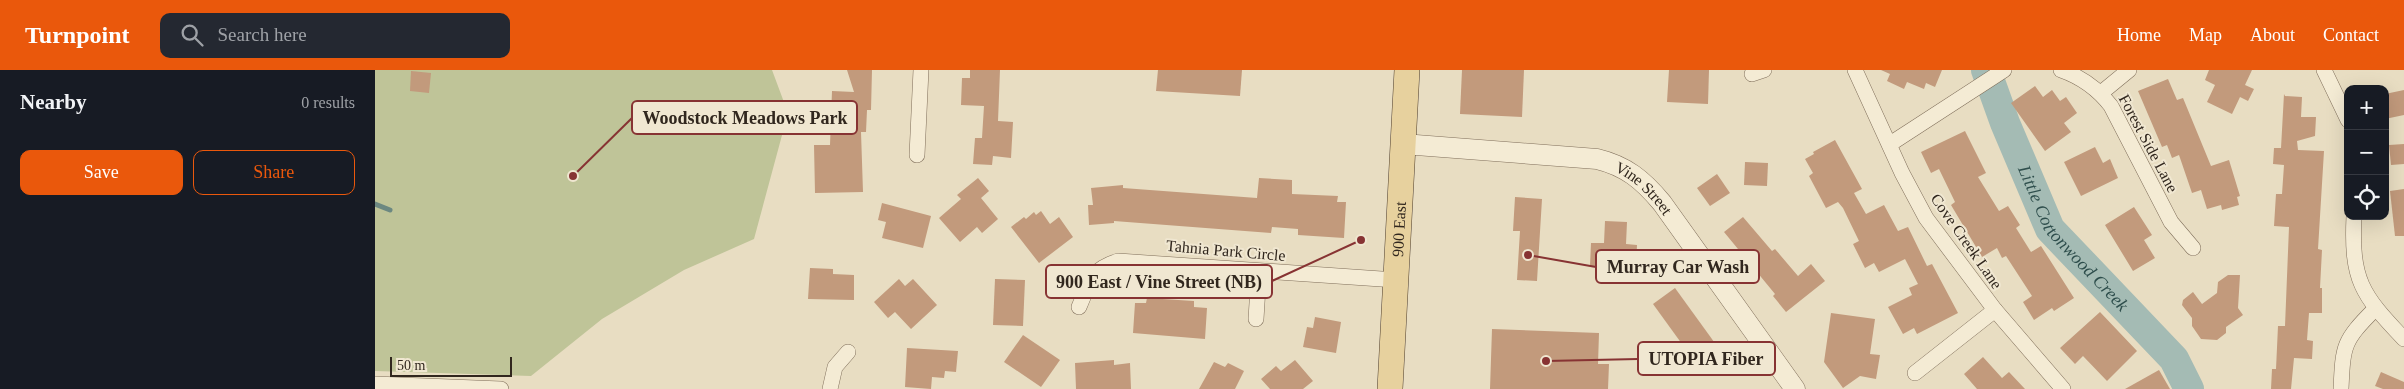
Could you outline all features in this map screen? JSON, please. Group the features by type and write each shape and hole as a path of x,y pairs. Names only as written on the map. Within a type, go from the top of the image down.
{"main road":[{"name":"900 East","path":"1390,389 1407,70"}],"street":[{"path":"917,155 921,70"},
{"name":"Cove Creek Lane","path":"1855,70 1902,173 1926,218 1995,310 2063,389"},
{"name":"Forest Side Lane","path":"2061,70 2073,74 2101,93 2111,106 2171,222 2193,248"},
{"path":"2101,93 2129,70"},
{"path":"2324,70 2344,112"},
{"path":"1890,144 2000,72"},
{"name":"Vine Street","path":"1403,144 1597,159 1625,168 1637,176 1662,203 1795,389"},
{"path":"2354,220 2353,237 2356,268 2366,296 2375,309 2404,339"},
{"name":"Tahnia Park Circle","path":"1079,307 1093,275 1103,266 1118,261 1396,280"},
{"path":"1256,319 1259,271"},
{"path":"2341,389 2343,357 2348,339 2375,309"},
{"path":"1915,373 1995,310"},
{"path":"829,389 835,368 848,352"},
{"path":"375,384 501,389"}],"green space":[{"path":"375,70 772,70 788,113 754,239 684,270 602,319 531,376 375,371"}],"building":[{"path":"847,70 872,70 871,110 867,110 866,132 861,132 863,192 815,193 814,145 830,145 832,91 854,92"},
{"path":"970,70 1000,70 998,121 1013,122 1011,158 993,156 992,165 973,164 975,138 982,138 984,106 961,105 962,78 970,78"},
{"path":"1158,70 1242,70 1240,96 1156,91"},
{"path":"1462,70 1524,70 1522,117 1460,114"},
{"path":"1669,70 1709,70 1708,104 1667,102"},
{"path":"1881,70 1942,70 1935,87 1926,83 1924,89 1907,82 1904,89 1887,81 1890,74"},
{"path":"2209,70 2252,70 2245,85 2254,89 2248,101 2240,97 2232,114 2207,102 2215,85 2205,80"},
{"path":"411,71 431,73 429,93 410,91"},
{"path":"2168,79 2177,100 2183,98 2211,166 2229,160 2240,196 2237,197 2239,205 2222,210 2221,205 2207,209 2201,190 2192,193 2179,155 2172,158 2167,145 2162,147 2138,91"},
{"path":"2035,86 2043,97 2052,90 2060,101 2066,97 2077,113 2064,123 2071,132 2045,151 2011,103"},
{"path":"2404,90 2404,115 2389,118 2389,93"},
{"path":"2284,94 2285,96 2302,97 2301,117 2316,117 2315,136 2297,141 2298,150 2324,151 2318,249 2322,250 2320,288 2322,288 2322,313 2309,313 2307,340 2313,341 2312,359 2294,358 2291,389 2271,389 2272,369 2276,369 2278,326 2285,326 2289,227 2274,226 2276,194 2282,194 2284,165 2273,164 2274,148 2281,148"},
{"path":"1965,131 1986,173 1978,177 1999,211 2008,206 2020,225 2016,228 2031,252 2041,246 2074,298 2054,311 2052,308 2034,320 2023,302 2032,296 2006,256 2002,258 1997,248 1982,257 1951,205 1955,202 1939,169 1931,173 1921,152"},
{"path":"1835,140 1862,189 1854,193 1866,214 1884,205 1898,231 1908,227 1927,266 1932,264 1958,313 1917,334 1914,328 1903,334 1888,307 1912,295 1909,288 1918,284 1905,259 1879,272 1874,263 1865,268 1853,244 1859,241 1843,208 1838,202 1826,208 1809,176 1813,173 1805,159 1814,154 1813,152"},
{"path":"2404,144 2404,164 2391,165 2389,145"},
{"path":"2095,147 2103,163 2110,159 2118,178 2081,196 2064,162"},
{"path":"1745,162 1768,163 1767,186 1744,185"},
{"path":"1717,174 1730,193 1710,206 1697,188"},
{"path":"978,178 989,191 981,198 998,219 982,233 977,227 960,242 939,218 961,199 957,195"},
{"path":"1259,178 1292,180 1292,194 1338,196 1337,202 1346,202 1344,238 1298,235 1298,229 1272,227 1271,233 1114,221 1114,223 1089,225 1088,205 1093,205 1091,188 1123,185 1123,188 1257,198"},
{"path":"2404,189 2404,236 2395,236 2390,191"},
{"path":"1515,197 1542,199 1537,281 1517,280 1520,231 1513,231"},
{"path":"882,203 931,216 923,248 882,238 886,222 878,220"},
{"path":"2134,207 2152,235 2144,240 2155,258 2133,271 2105,225"},
{"path":"1041,211 1050,224 1059,217 1073,237 1039,263 1011,227 1024,217 1026,219 1034,212 1036,215"},
{"path":"1743,217 1772,251 1775,249 1798,276 1811,264 1825,281 1786,312 1773,296 1775,294 1724,232"},
{"path":"1605,221 1627,222 1626,244 1637,245 1636,268 1590,266 1591,243 1604,243"},
{"path":"810,268 833,269 833,274 854,275 854,300 808,299"},
{"path":"2228,275 2240,275 2238,308 2243,315 2226,327 2226,333 2217,340 2201,339 2192,326 2192,318 2182,305 2183,300 2193,292 2202,304 2217,293 2218,282"},
{"path":"899,279 905,286 913,279 937,305 911,329 895,312 888,318 874,302"},
{"path":"995,279 1025,280 1023,326 993,325"},
{"path":"1675,288 1717,346 1695,362 1653,304"},
{"path":"1147,298 1194,301 1194,307 1207,308 1205,339 1133,333 1135,303 1146,303"},
{"path":"2100,312 2137,351 2107,381 2083,356 2075,364 2060,348"},
{"path":"1831,313 1875,319 1870,354 1880,355 1876,379 1860,376 1843,388 1824,362"},
{"path":"1315,317 1341,322 1336,353 1303,347 1307,327 1313,328"},
{"path":"1492,329 1599,333 1598,364 1609,364 1608,389 1490,389"},
{"path":"1023,335 1060,360 1041,387 1004,362"},
{"path":"907,348 958,351 956,372 945,371 944,378 932,377 931,389 905,387"},
{"path":"1983,357 2002,378 2009,372 2025,389 1977,389 1964,374"},
{"path":"1114,360 1114,365 1130,363 1131,389 1076,389 1075,363"},
{"path":"1295,360 1313,381 1303,389 1270,389 1261,379 1276,366 1281,371"},
{"path":"1214,362 1225,367 1228,363 1244,371 1235,389 1199,389"},
{"path":"2159,370 2170,389 2125,389"},
{"path":"2381,372 2404,382 2404,389 2383,389 2375,386"}],"waterway":[{"name":"Little Cottonwood Creek","path":"1986,70 2005,123 2050,229 2174,359 2189,389"},
{"path":"375,204 390,210"}],"place":[{"name":"Woodstock Meadows Park","path":"573,176"},
{"name":"900 East / Vine Street (NB)","path":"1361,240"},
{"name":"Murray Car Wash","path":"1528,255"},
{"name":"UTOPIA Fiber","path":"1546,361"}]}
